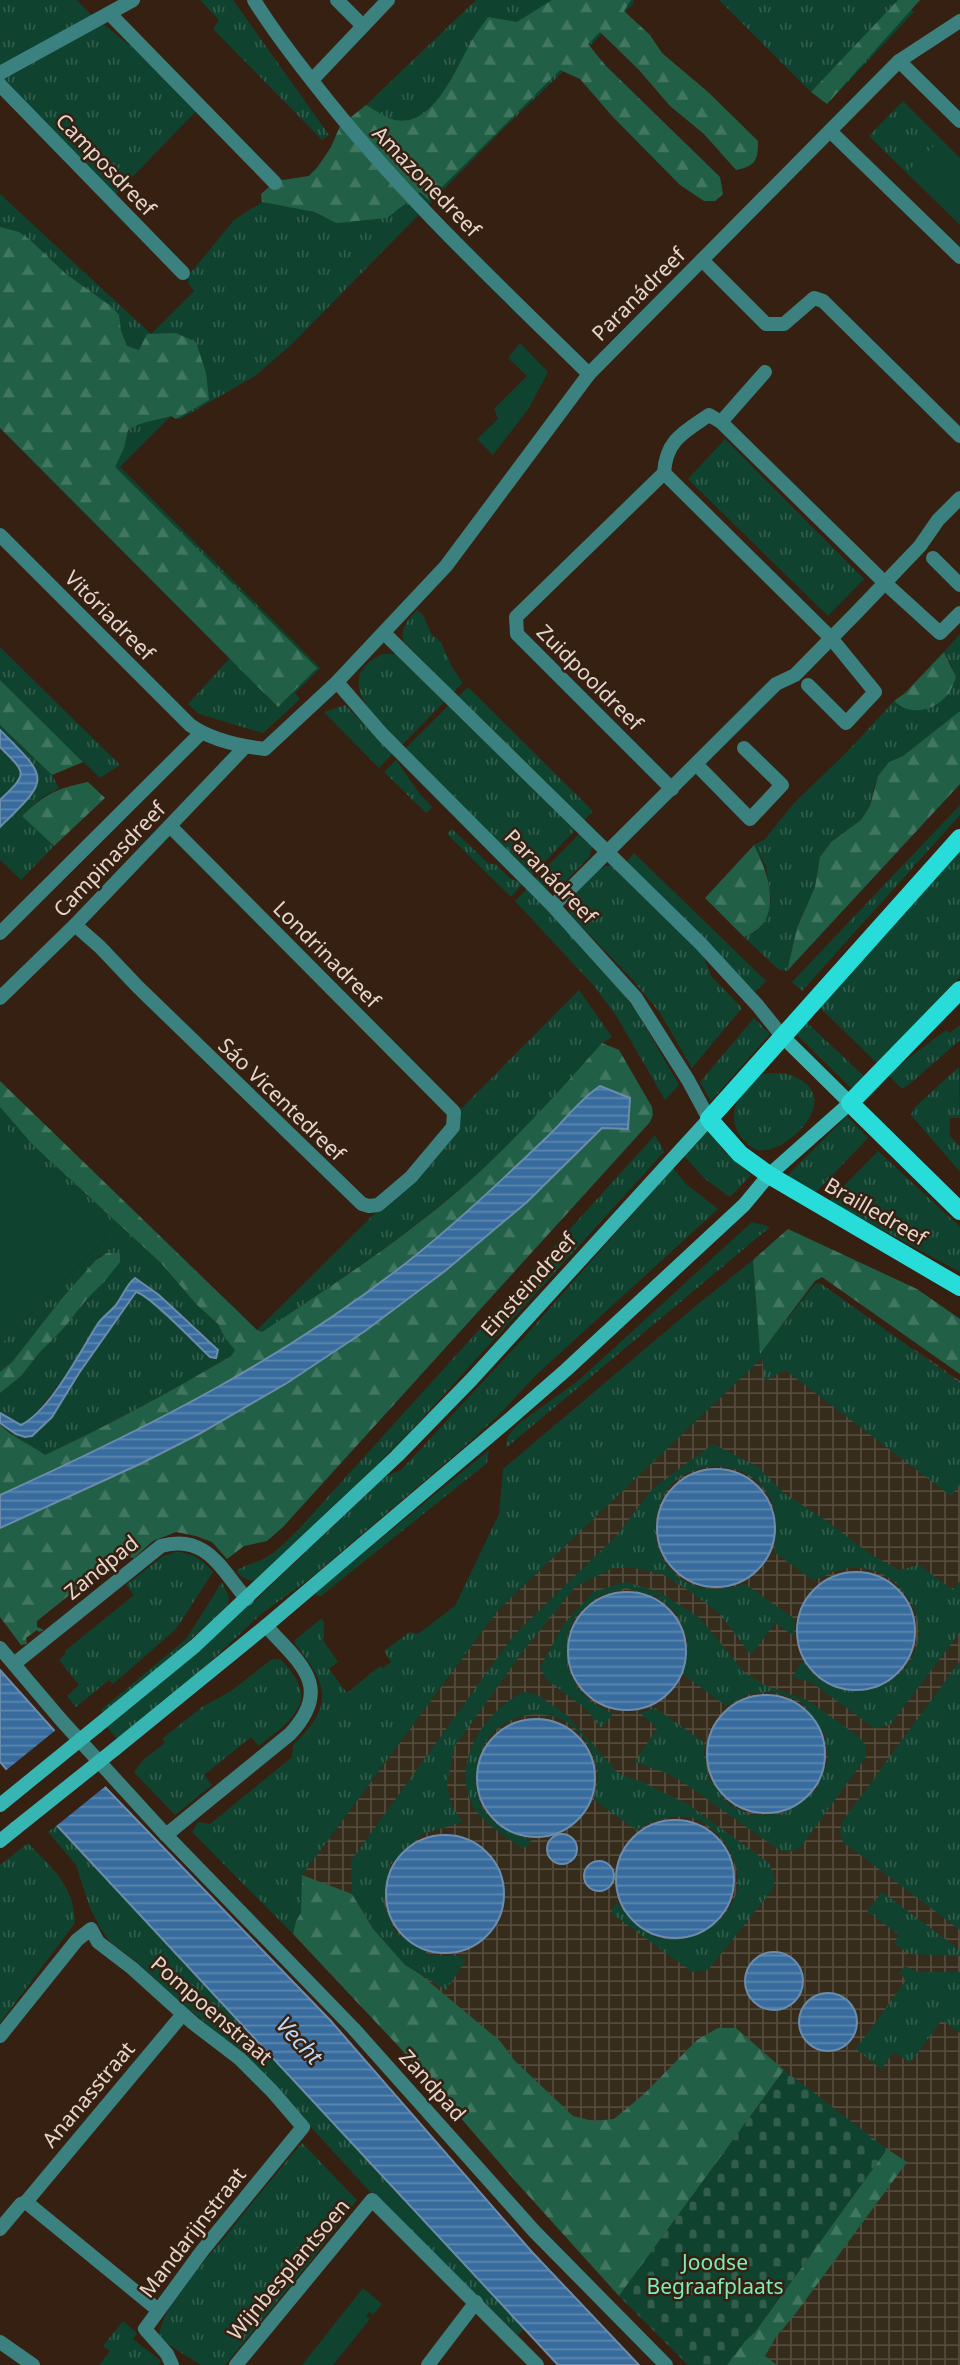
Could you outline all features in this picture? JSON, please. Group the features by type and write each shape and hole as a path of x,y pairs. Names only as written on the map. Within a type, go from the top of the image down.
{"main road":[{"name":"Einsteindreef","path":"0,1805 195,1646 397,1456 709,1119 960,838"},
{"path":"0,1841 266,1626 566,1370 744,1205 769,1175 850,1103 960,990"},
{"path":"782,1036 960,1211"},
{"name":"Brailledreef","path":"709,1119 740,1154 769,1175 960,1287"}],"street":[{"path":"0,72 133,0"},
{"name":"Amazonedreef","path":"254,0 273,31 350,130 417,204 589,374"},
{"path":"337,0 362,25"},
{"path":"312,80 388,0"},
{"path":"110,14 275,183"},
{"name":"Paranádreef","path":"245,747 265,748 337,682 446,566 589,374 899,61 960,22"},
{"path":"899,61 960,121"},
{"name":"Camposdreef","path":"0,85 183,273"},
{"path":"830,131 960,257"},
{"path":"702,260 766,324 784,324 814,298 822,301 960,436"},
{"path":"765,372 721,422 940,633 960,612"},
{"name":"Zuidpooldreef","path":"672,789 517,634 516,617 664,473 665,456 680,434 709,415 721,422"},
{"path":"664,473 831,638 876,692 846,723 807,685"},
{"path":"553,906 776,684 794,675 886,583 920,546 938,520 960,498"},
{"name":"Vitóriadreef","path":"0,535 195,729"},
{"path":"933,558 960,584"},
{"path":"384,633 701,944 782,1036"},
{"name":"Paranádreef","path":"337,682 382,734 553,906 636,998 688,1080 709,1119"},
{"path":"195,729 245,747"},
{"name":"Campinasdreef","path":"0,933 195,729"},
{"name":"Campinasdreef","path":"0,998 75,925 245,747"},
{"path":"696,764 750,819 782,785 744,748"},
{"name":"Londrinadreef","path":"170,827 454,1112"},
{"name":"Sáo Vicentedreef","path":"75,925 362,1204 377,1205 411,1177 453,1127 454,1112"},
{"name":"Zandpad","path":"14,1664 161,1546 171,1543 187,1543 208,1552 247,1599"},
{"path":"166,1835 290,1734 304,1719 311,1702 311,1685 304,1669 266,1626"},
{"name":"Zandpad","path":"0,1648 166,1835 354,2029 534,2231 666,2365"},
{"name":"Pompoenstraat","path":"0,2036 77,1940 91,1929 98,1942 240,2059 303,2127"},
{"name":"Ananasstraat","path":"0,2229 21,2204 26,2202 183,2014"},
{"name":"Mandarijnstraat","path":"173,2365 145,2329 202,2251 303,2127"},
{"name":"Wijnbesplantsoen","path":"236,2365 372,2200 477,2302"},
{"path":"26,2202 158,2310"},
{"path":"428,2365 477,2302 537,2365"},
{"path":"0,2342 33,2365"}],"shaded area":[{"path":"875,1328 922,1354 960,1381 960,2365 727,2365 755,2332 887,2149 655,2245 302,1875 498,1610 763,1357"}],"green space":[{"path":"0,0 77,0 88,12 203,104 112,198 0,81"},
{"path":"200,0 233,0 329,135 322,140 213,29 219,20"},
{"path":"476,0 634,0 633,4 500,132 291,345 255,376 180,419 170,417 120,467 320,668 295,693 300,699 263,733 199,714 188,704 231,657 277,707 279,705 0,425 0,194 151,334 194,291 188,283 188,276 234,220 262,202 279,205 374,110 366,105"},
{"path":"552,0 631,0 624,11 650,35 662,53 708,92 758,141 752,164 736,170 704,134 670,106 639,70 600,32 588,44 606,66 720,177 723,194 715,201 704,201 680,185 580,79 560,70 429,200 420,192 387,218 336,223 315,212 262,202 261,194 276,181 309,176 331,147 340,126 366,105 395,120 409,120 432,106 488,17 517,22"},
{"path":"719,0 900,0 914,12 827,104 813,90 811,92"},
{"path":"898,0 920,0 827,104 811,92"},
{"path":"903,101 960,158 960,225 869,136"},
{"path":"938,142 960,165 960,219 910,169"},
{"path":"0,227 19,232 66,274 112,307 119,315 127,346 139,350 147,334 176,333 196,342 206,373 209,400 176,419 171,416 132,427 128,430 124,448 115,467 317,668 278,707 0,428"},
{"path":"520,343 548,372 529,408 493,455 477,439 498,419 494,409 527,376 508,358"},
{"path":"725,439 864,579 828,616 688,479"},
{"path":"417,610 423,615 432,635 441,642 452,667 463,683 453,692 404,642 404,629"},
{"path":"960,634 960,711 903,756 889,762 875,784 870,806 861,820 831,842 820,857 815,887 797,928 787,971 778,969 744,937 756,932 771,900 766,867 754,845 764,840 795,802 848,751 894,701 900,707 953,668 944,652"},
{"path":"0,647 120,765 100,778 0,680"},
{"path":"944,652 956,677 943,699 922,710 907,709 894,701 905,693"},
{"path":"383,654 395,654 404,658 446,700 402,745 371,712 359,687 360,675 367,664"},
{"path":"0,680 83,762 52,775 0,725"},
{"path":"468,687 593,811 583,821 458,697"},
{"path":"450,704 576,829 531,876 405,749"},
{"path":"345,705 393,753 379,768 324,712"},
{"path":"960,711 960,784 787,971 797,928 815,887 820,857 831,842 861,820 870,806 878,776 889,762 903,756"},
{"path":"0,725 52,775 59,788 41,798 23,816 54,846 21,880 0,860 0,827 28,798 38,779 28,759 0,730"},
{"path":"0,747 21,774 16,784 0,800"},
{"path":"396,760 432,807 426,813 384,772"},
{"path":"88,782 105,798 54,846 22,816 52,793"},
{"path":"960,805 960,815 802,991 792,982"},
{"path":"452,829 489,864 495,864 510,878 522,884 511,897 447,834"},
{"path":"580,833 592,845 590,856 559,888 546,888 535,879"},
{"path":"754,845 765,869 770,896 769,909 757,930 744,937 705,898"},
{"path":"960,846 960,977 877,1063 819,1007"},
{"path":"634,853 766,981 755,992 626,862"},
{"path":"611,865 702,952 711,976 742,1008 692,1068 660,1013 632,979 571,915 568,908 569,900 600,868"},
{"path":"528,888 621,991 638,1014 679,1085 665,1100 617,1017 595,987 515,901"},
{"path":"579,990 612,1037 602,1043 515,1138 460,1189 409,1230 331,1286 262,1332 257,1330 457,1132 460,1110"},
{"path":"754,1018 770,1034 711,1101 700,1082"},
{"path":"805,1021 864,1076 851,1088 795,1033"},
{"path":"960,1025 960,1040 911,1083 902,1089 889,1076 894,1069 946,1030 950,1033"},
{"path":"602,1043 619,1050 652,1107 650,1122 283,1527 267,1541 244,1546 227,1559 212,1542 176,1532 153,1541 134,1558 118,1556 37,1621 37,1627 44,1630 37,1630 26,1638 27,1644 21,1645 0,1617 0,1528 140,1464 199,1434 287,1383 365,1331 445,1271 527,1202 602,1128 628,1129 592,1091 502,1181 454,1223 353,1301 301,1337 169,1416 0,1495 0,1425 45,1455 162,1395 231,1356 235,1350 218,1324 196,1304 161,1263 32,1144 0,1107 0,1081 262,1332 377,1254 459,1190 515,1137"},
{"path":"959,1067 960,1118 950,1118 950,1136 960,1147 960,1172 911,1115 914,1108"},
{"path":"783,1073 804,1082 813,1094 814,1107 808,1121 797,1133 770,1149 756,1149 748,1144 735,1125 738,1099 760,1076"},
{"path":"0,1107 32,1144 161,1263 196,1304 218,1324 235,1350 231,1356 162,1395 45,1455 14,1436 0,1423 16,1434 32,1436 52,1417 79,1373 136,1292 162,1310 210,1357 218,1350 147,1285 139,1280 132,1280 117,1304 96,1326 63,1380 30,1420 21,1425 0,1413 0,1393 21,1376 104,1282 101,1255 63,1297 12,1362 0,1372 0,1345 107,1237 0,1130"},
{"path":"847,1116 868,1138 815,1193 787,1176"},
{"path":"0,1122 107,1237 0,1345"},
{"path":"712,1125 721,1147 751,1175 730,1197 705,1179 684,1156"},
{"path":"655,1135 664,1152 420,1421 323,1519 257,1580 248,1580 238,1573 236,1571 271,1554 298,1530"},
{"path":"878,1151 960,1227 960,1272 829,1201"},
{"path":"673,1168 686,1184 718,1209 535,1376 499,1415 463,1448 308,1580 260,1615 194,1677 117,1739 108,1725 250,1605 385,1477 401,1470 520,1342"},
{"path":"752,1222 770,1227 506,1448 508,1436 518,1424 579,1380"},
{"path":"788,1229 917,1289 960,1319 960,1374 822,1277 815,1281 760,1354 753,1260"},
{"path":"107,1253 120,1253 120,1262 21,1376 0,1393 0,1372 12,1362 96,1260"},
{"path":"753,1260 760,1353 815,1284 820,1283 960,1383 960,1484 951,1496 785,1370 765,1381 762,1358 498,1610 302,1875 301,1913 293,1934 192,1832 198,1822 210,1824 292,1757 293,1745 306,1731 321,1707 320,1684 295,1640 322,1618 323,1640 338,1662 329,1669 347,1693 380,1666 383,1668 391,1662 384,1651 410,1632 418,1634 455,1606 499,1514 503,1469"},
{"path":"713,1444 758,1467 785,1494 870,1554 899,1570 919,1565 953,1590 960,1581 960,1632 890,1725 874,1728 811,1682 792,1677 802,1661 818,1678 840,1689 858,1691 877,1687 893,1679 906,1667 915,1651 919,1633 915,1610 902,1590 885,1575 864,1568 840,1570 814,1581 774,1552 774,1508 768,1494 748,1474 721,1466 693,1470 681,1477 670,1486 660,1502 655,1527 660,1553 667,1565 678,1577 695,1586 715,1589 745,1584 795,1619 794,1636 775,1623 751,1655 719,1613 662,1574 634,1568 613,1568 575,1587 524,1650 454,1747 447,1786 452,1807 463,1822 422,1834 390,1865 384,1904 395,1932 430,1955 459,1956 466,1960 446,1990 405,1965 373,1929 352,1894 351,1861 513,1636 618,1534 652,1489"},
{"path":"489,1450 487,1463 321,1596 317,1596 315,1593 318,1590"},
{"path":"176,1552 197,1558 213,1572 176,1629 113,1684 109,1680 76,1707 67,1696 79,1685 59,1660 65,1651 134,1595 126,1585 163,1556"},
{"path":"222,1582 229,1597 228,1606 105,1715 101,1710 186,1639"},
{"path":"626,1582 659,1592 700,1618 744,1672 764,1685 807,1700 858,1736 865,1744 866,1757 800,1848 789,1852 779,1850 683,1782 635,1762 657,1728 640,1713 655,1708 705,1743 708,1777 727,1803 750,1815 782,1814 817,1789 828,1760 825,1735 802,1702 771,1691 749,1694 726,1706 684,1675 688,1640 677,1614 658,1597 626,1588 597,1597 574,1618 567,1638 567,1666 577,1687 591,1702 613,1714 601,1728 586,1709 547,1680 540,1667 564,1624 593,1592"},
{"path":"272,1659 280,1659 293,1673 299,1686 301,1697 292,1717 259,1746 251,1737 204,1775 212,1785 175,1815 134,1772 144,1759 165,1743 162,1739 202,1707 231,1691"},
{"path":"960,1661 960,1930 843,1842 840,1832 842,1822"},
{"path":"524,1692 533,1693 568,1716 618,1773 689,1805 769,1863 775,1880 773,1889 708,1970 692,1972 611,1913 616,1902 634,1923 657,1937 682,1939 706,1930 725,1913 737,1891 737,1869 727,1847 712,1829 693,1818 678,1816 663,1819 636,1830 594,1800 598,1770 594,1758 582,1736 565,1721 544,1715 522,1716 502,1725 486,1741 478,1765 478,1795 485,1812 506,1830 532,1840 523,1849 487,1823 475,1810 466,1786 469,1754 486,1723 510,1700"},
{"path":"57,1825 524,2329 518,2335 373,2195 260,2069 137,1962 110,1942 90,1908 76,1865 48,1832"},
{"path":"28,1843 66,1887 74,1909 75,1923 0,2023 0,1865"},
{"path":"302,1875 352,1894 373,1929 405,1965 421,1975 500,2041 514,2060 573,2116 593,2121 614,2119 644,2094 697,2040 718,2028 736,2028 784,2070 619,2296 401,2049 293,1934 301,1913"},
{"path":"882,1892 960,1950 960,1956 909,1954 894,1943 899,1935 867,1911"},
{"path":"905,1966 918,1972 960,1972 960,2033 942,2020 910,2063 894,2052 881,2069 856,2049 906,1980 899,1973"},
{"name":"Joodse Begraafplaats","path":"784,2070 887,2149 755,2332 727,2365 688,2365 619,2296"},
{"path":"302,2143 357,2200 225,2365 201,2365 166,2343 159,2335 162,2323 177,2295"},
{"path":"887,2149 907,2162 776,2337 765,2356 777,2365 727,2365 755,2332"},
{"path":"363,2288 382,2304 373,2315 369,2312 366,2316 370,2319 333,2365 302,2365"},
{"path":"123,2321 137,2333 133,2339 161,2361 158,2365 99,2365 110,2351 103,2346"}],"water":[{"path":"0,730 28,759 38,779 28,798 0,827 0,800 16,784 21,773 0,747"},
{"path":"600,1086 630,1098 628,1129 602,1128 527,1202 445,1271 365,1331 287,1383 199,1434 0,1528 0,1495 111,1443 219,1386 271,1356 372,1289 469,1209"},
{"path":"135,1278 159,1295 218,1350 216,1358 210,1357 162,1310 136,1292 79,1373 52,1417 32,1436 25,1437 0,1423 0,1413 21,1425 43,1407 64,1380 99,1322 116,1305"},
{"path":"716,1469 739,1474 758,1486 770,1505 775,1528 770,1551 758,1570 739,1582 716,1587 693,1582 674,1570 662,1551 657,1528 662,1505 674,1486 693,1474"},
{"path":"856,1572 879,1577 898,1589 910,1608 915,1631 910,1654 898,1673 879,1685 856,1690 833,1685 814,1673 802,1654 797,1631 802,1608 814,1589 833,1577"},
{"path":"627,1592 650,1597 669,1609 681,1628 686,1651 681,1674 669,1693 650,1705 627,1710 604,1705 585,1693 573,1674 568,1651 573,1628 585,1609 604,1597"},
{"name":"Vecht","path":"0,1670 103,1785 330,2020 532,2252 639,2365 558,2365 37,1804 0,1762"},
{"path":"766,1695 789,1700 808,1712 820,1731 825,1754 820,1777 808,1796 789,1808 766,1813 743,1808 724,1796 712,1777 707,1754 712,1731 724,1712 743,1700"},
{"path":"536,1719 559,1724 578,1736 590,1755 595,1778 590,1801 578,1820 559,1832 536,1837 513,1832 494,1820 482,1801 477,1778 482,1755 494,1736 513,1724"},
{"path":"675,1820 698,1825 717,1837 729,1856 734,1879 729,1902 717,1921 698,1933 675,1938 652,1933 633,1921 621,1902 616,1879 621,1856 633,1837 652,1825"},
{"path":"562,1834 568,1835 576,1843 576,1855 568,1863 562,1864 556,1863 548,1855 547,1849 548,1843 556,1835"},
{"path":"445,1835 468,1840 487,1852 499,1871 504,1894 499,1917 487,1936 468,1948 445,1953 422,1948 403,1936 391,1917 386,1894 391,1871 403,1852 422,1840"},
{"path":"599,1861 605,1862 613,1870 613,1882 605,1890 599,1891 593,1890 585,1882 584,1876 585,1870 593,1862"},
{"path":"774,1952 790,1957 798,1965 803,1981 798,1997 790,2005 774,2010 758,2005 750,1997 745,1981 750,1965 758,1957"},
{"path":"828,1993 839,1995 852,2006 857,2022 855,2033 844,2046 828,2051 817,2049 804,2038 799,2022 801,2011 812,1998"}],"pier":[{"path":"57,1729 107,1785 55,1827 4,1772"}]}
